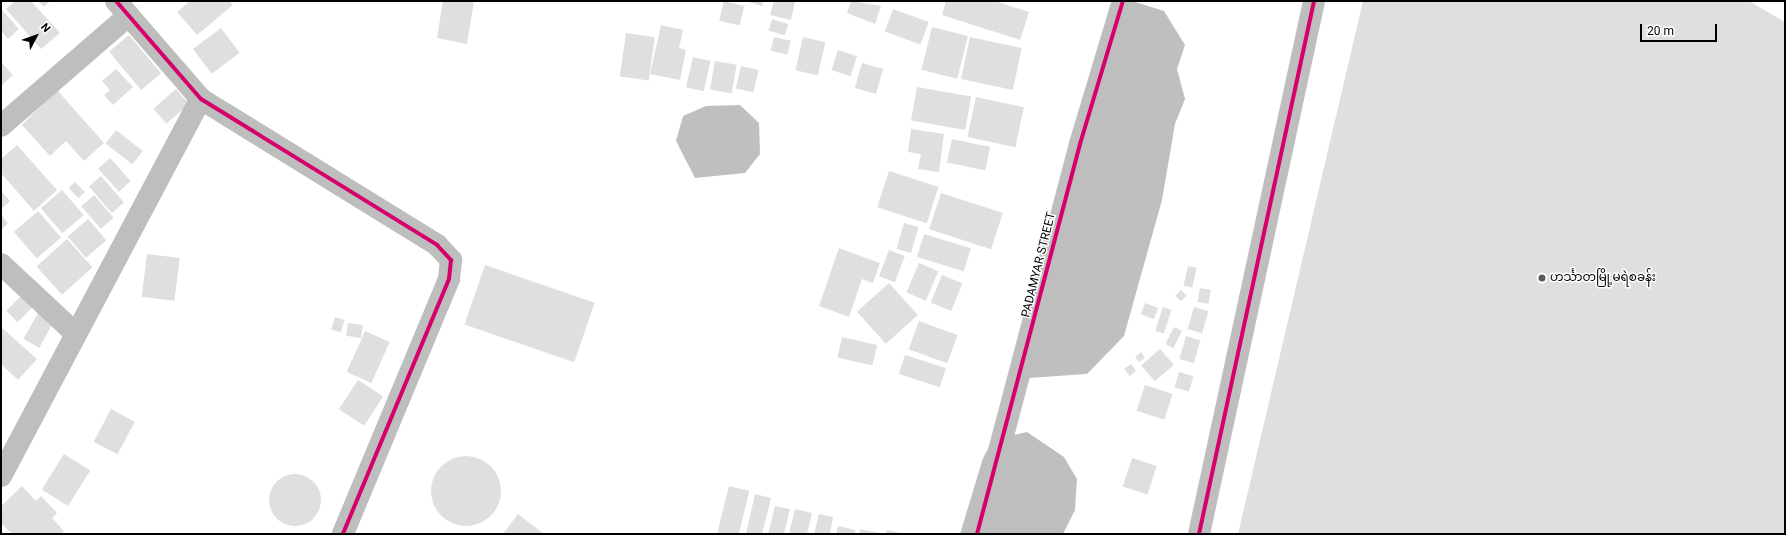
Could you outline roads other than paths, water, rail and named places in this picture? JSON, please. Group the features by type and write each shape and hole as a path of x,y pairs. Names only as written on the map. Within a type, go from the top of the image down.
{"street":[{"path":"1199,534 1314,1"},
{"name":"PADAMYAR STREET","path":"977,534 1119,2"},
{"path":"1,126 122,8 202,99 438,245 451,260 449,279 343,534"},
{"path":"1,476 75,333 202,99"},
{"path":"1,264 75,333"}],"place":[{"name":"ဟင်္သာတမြို့မရဲစခန်း","path":"1542,278"}]}
